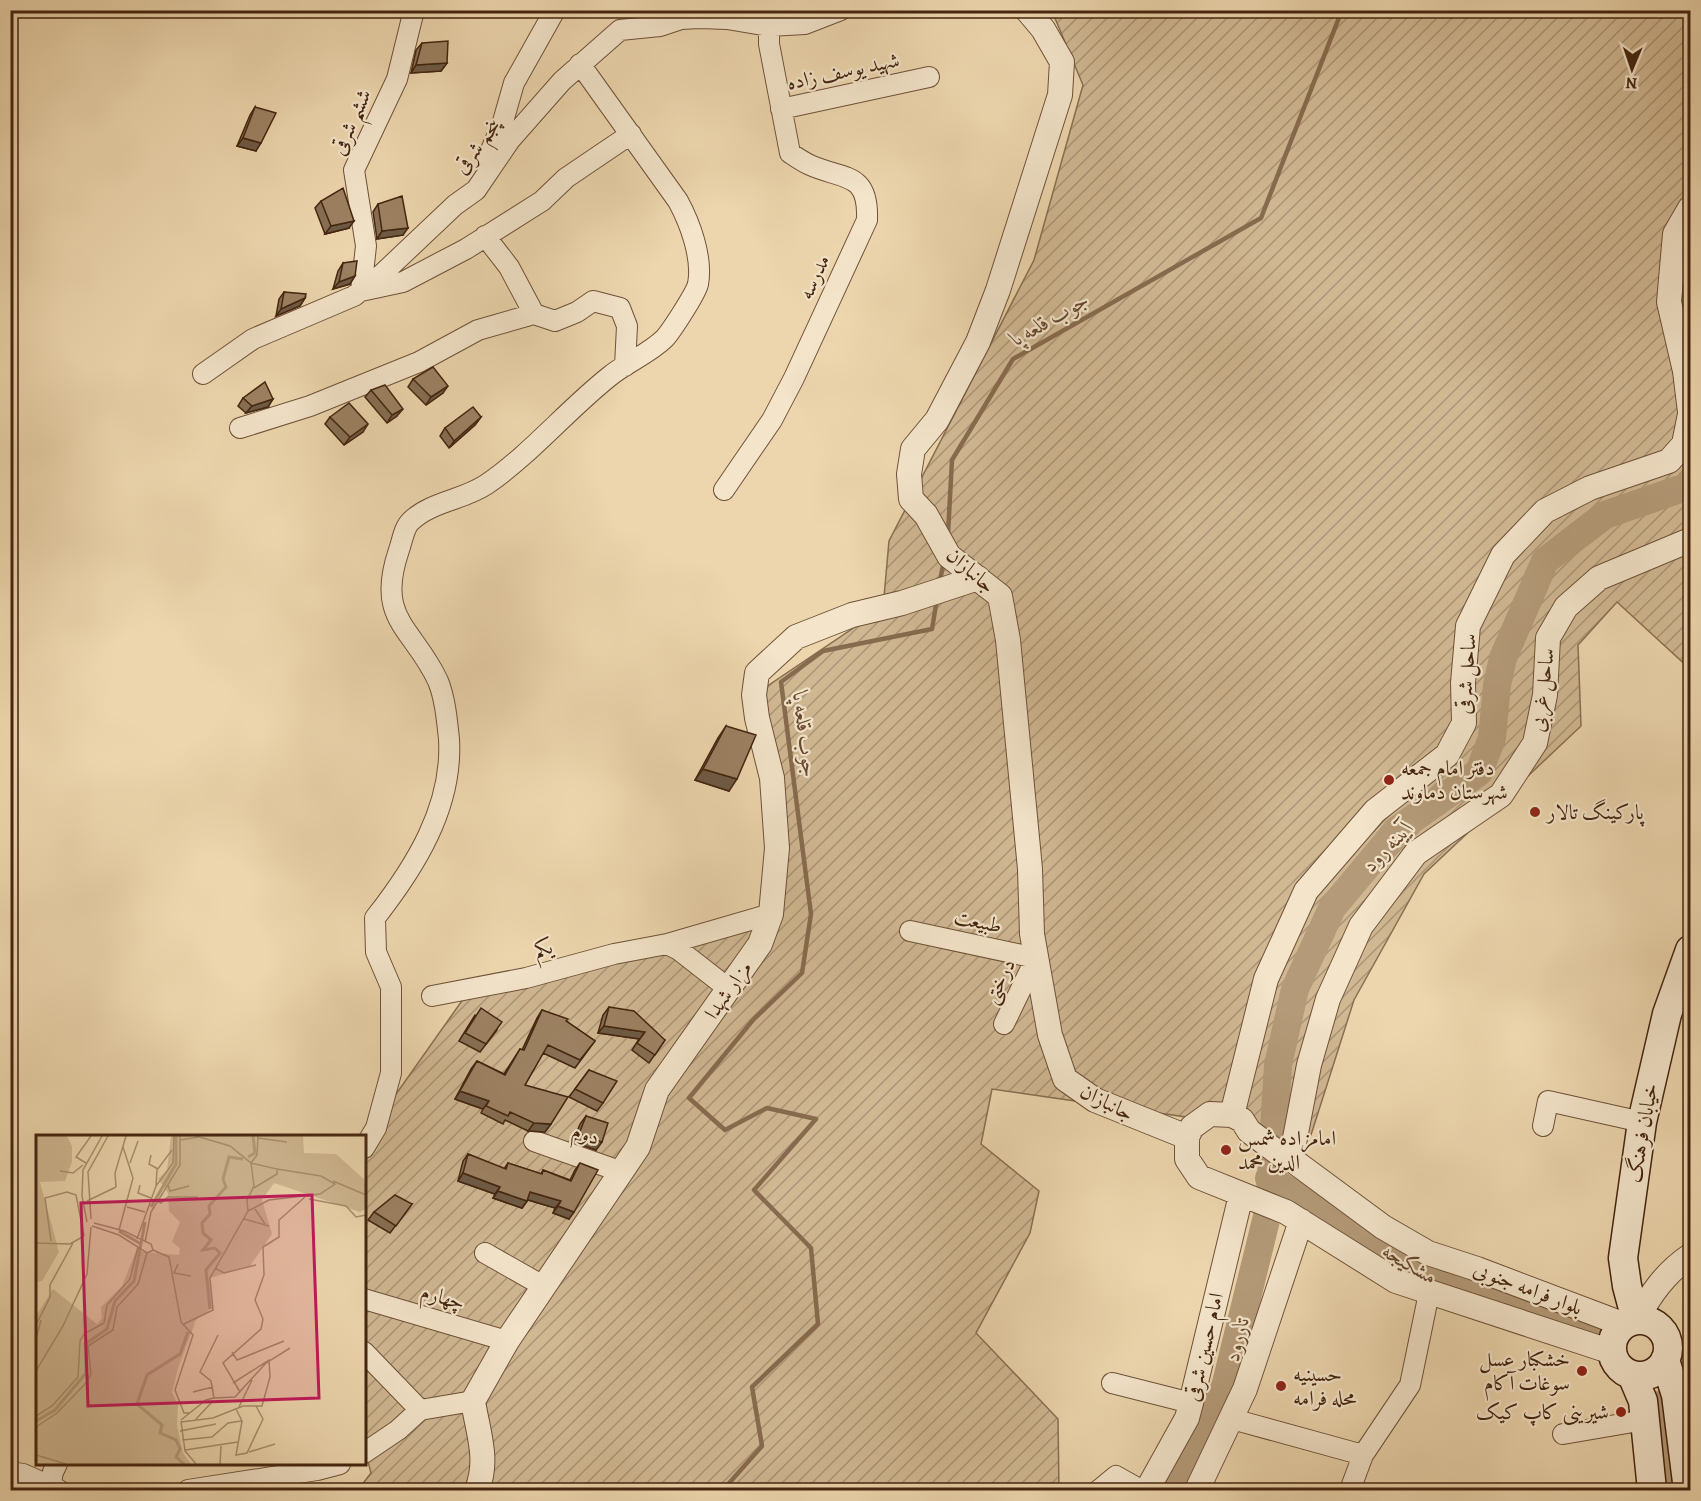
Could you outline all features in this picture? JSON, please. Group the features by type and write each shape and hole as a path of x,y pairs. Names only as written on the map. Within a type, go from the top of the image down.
{"main road":[{"name":"خیابان فرهنگ","path":"1630,1322 1623,1258 1642,1122 1667,1014 1690,950"},
{"path":"1652,1491 1640,1399 1612,1352 1614,1336 1630,1322 1652,1323 1664,1335 1667,1343 1665,1360 1676,1395 1688,1491"},
{"path":"1640,1399 1648,1375 1665,1360"},
{"path":"1640,1399 1676,1395"}],"street":[{"name":"ششم شرقی","path":"361,291 366,246 354,170 397,79 414,10"},
{"path":"476,190 502,125 514,83 555,10"},
{"path":"769,26 805,24 841,10"},
{"name":"جانبازان","path":"1027,10 1043,29 1062,62 1060,95 998,291 978,342 937,420 913,449 909,474 911,499 926,515 945,549 1000,596 1004,613 1030,869 1032,934 1050,1035 1065,1079 1095,1100 1187,1137"},
{"name":"پنجم شرقی","path":"203,374 253,339 361,291 455,205 476,190 510,140 580,64 620,30 660,26 681,19 700,18 727,19 769,26"},
{"name":"شهید یوسف زاده","path":"769,26 772,64 781,109 929,77"},
{"path":"366,1145 376,1128 391,1073 391,987 376,952 375,918 403,881 432,830 444,788 449,741 438,682 399,621 391,600 391,581 409,522 431,507 486,485 599,385 667,336 698,285 696,252 689,223 678,201 631,134 591,83 580,64"},
{"name":"مدرسه","path":"724,490 772,420 794,378 867,220 868,203 860,187 850,179 832,171 810,166 790,153 781,109"},
{"path":"361,291 403,282 433,267 542,201 566,178 631,134"},
{"name":"ساحل شرقی","path":"1240,1123 1266,979 1306,891 1375,811 1448,755 1464,723 1463,682 1468,626 1503,555 1545,511 1590,488 1669,461 1684,444 1690,413 1685,371 1669,302 1675,234 1690,208"},
{"path":"485,236 509,267 534,314"},
{"path":"240,428 310,406 419,362 478,330 534,314 555,321 577,312 593,301 620,308 627,326 626,366"},
{"name":"ساحل غربی","path":"1286,1157 1328,999 1361,926 1416,853 1501,795 1535,743 1545,695 1548,639 1566,607 1599,578 1690,540"},
{"name":"مزار شهدا","path":"473,1401 507,1341 638,1147 657,1090 760,944 771,914 776,858 772,778 757,718 754,695 757,673 796,637 852,615 978,578"},
{"name":"یکم","path":"432,996 526,978 632,950 667,944 771,914"},
{"name":"طبیعت","path":"910,931 1036,958"},
{"path":"667,944 679,950 729,989"},
{"name":"درختی","path":"1004,1024 1036,958"},
{"path":"1543,1126 1548,1101 1642,1122"},
{"path":"1240,1123 1210,1114 1200,1119 1187,1137 1186,1159 1191,1169 1209,1182 1220,1184 1294,1217 1396,1281 1612,1352"},
{"name":"بلوار فرامه جنوبی","path":"1240,1123 1383,1227 1428,1253 1630,1322"},
{"name":"دوم","path":"534,1141 622,1172"},
{"name":"امام حسین شرقی","path":"1147,1491 1186,1418 1245,1196"},
{"path":"1197,1491 1245,1389 1294,1217"},
{"path":"484,1253 545,1287"},
{"path":"1630,1322 1671,1269 1690,1256"},
{"path":"1350,1491 1363,1455 1410,1385 1429,1293"},
{"name":"چهارم","path":"366,1300 507,1341"},
{"path":"366,1354 420,1410"},
{"path":"1112,1383 1191,1402"},
{"path":"1563,1434 1640,1399"},
{"path":"366,1452 398,1430 420,1410 473,1401 484,1453 477,1491"},
{"path":"1232,1419 1363,1455"},
{"path":"56,1465 52,1472 56,1489"},
{"path":"188,1491 336,1465"},
{"path":"10,1472 23,1474 56,1489"},
{"path":"1099,1491 1116,1476 1141,1491"},
{"path":"10,1490 56,1489"}],"shaded area":[{"path":"1052,11 1690,11 1690,669 1617,602 1578,645 1581,726 1424,874 1354,1000 1311,1135 992,1089 981,1144 1039,1191 1030,1233 976,1333 1058,1419 1059,1490 358,1490 371,1473 366,1454 366,1137 471,988 771,914 754,695 883,608 889,541 1034,260 1083,85"}],"building":[{"path":"448,41 447,63 416,65 422,43"},
{"path":"255,107 276,113 261,143 243,138"},
{"path":"343,188 354,221 331,226 321,201"},
{"path":"402,196 408,228 382,231 378,204"},
{"path":"357,261 355,276 339,282 343,263"},
{"path":"284,292 306,294 305,298 281,309"},
{"path":"433,367 448,386 431,397 413,379"},
{"path":"265,382 273,399 252,406 243,398"},
{"path":"385,385 403,409 392,415 371,390"},
{"path":"349,403 368,424 350,437 330,417"},
{"path":"473,407 481,417 454,441 445,428"},
{"path":"726,726 756,735 737,779 703,769"},
{"path":"609,1007 634,1011 665,1040 655,1055 637,1043 645,1032 604,1026"},
{"path":"481,1008 502,1022 486,1044 465,1033"},
{"path":"542,1010 568,1019 566,1021 595,1041 580,1060 548,1045 525,1085 568,1097 551,1124 534,1123 510,1112 508,1116 486,1106 489,1101 460,1091 477,1061 505,1075 520,1049 524,1050"},
{"path":"589,1070 617,1081 603,1103 575,1089"},
{"path":"586,1116 608,1123 602,1142 579,1134"},
{"path":"468,1154 506,1169 508,1163 542,1174 543,1170 571,1181 580,1163 598,1170 574,1212 558,1206 561,1201 530,1192 527,1201 498,1191 500,1187 463,1173"},
{"path":"395,1195 412,1204 396,1226 374,1212"}],"waterway":[{"name":"جوب قلعه پا","path":"948,534 952,460 1013,359 1261,218 1342,10"},
{"name":"آیینه رود","path":"1172,1490 1225,1387 1269,1208 1278,1065 1295,989 1332,908 1397,830 1479,772 1492,738 1497,685 1503,658 1545,561 1605,515 1686,487 1690,482"},
{"name":"جوب قلعه پا","path":"940,581 944,560"},
{"name":"جوب قلعه پا","path":"723,1490 762,1446 752,1387 818,1324 811,1248 754,1190 816,1119 767,1108 725,1130 689,1098 753,1020 802,973 811,914 781,682 823,651 932,629 937,599"},
{"name":"مشکیجه","path":"1269,1178 1403,1265 1432,1280 1477,1291 1599,1332"},
{"name":"مشکیجه","path":"1660,1405 1669,1490"}],"place":[{"name":"دفتر امام جمعه شهرستان دماوند","path":"1389,780"},
{"name":"پارکینگ تالار","path":"1535,812"},
{"name":"امامزاده شمس الدین محمد","path":"1226,1150"},
{"name":"خشکبار عسل سوغات آکام","path":"1582,1371"},
{"name":"حسینیه محله فرامه","path":"1281,1386"},
{"name":"شیرینی کاپ کیک","path":"1621,1412"}],"water label":[{"name":"تاررود","path":"1237,1339"}]}
